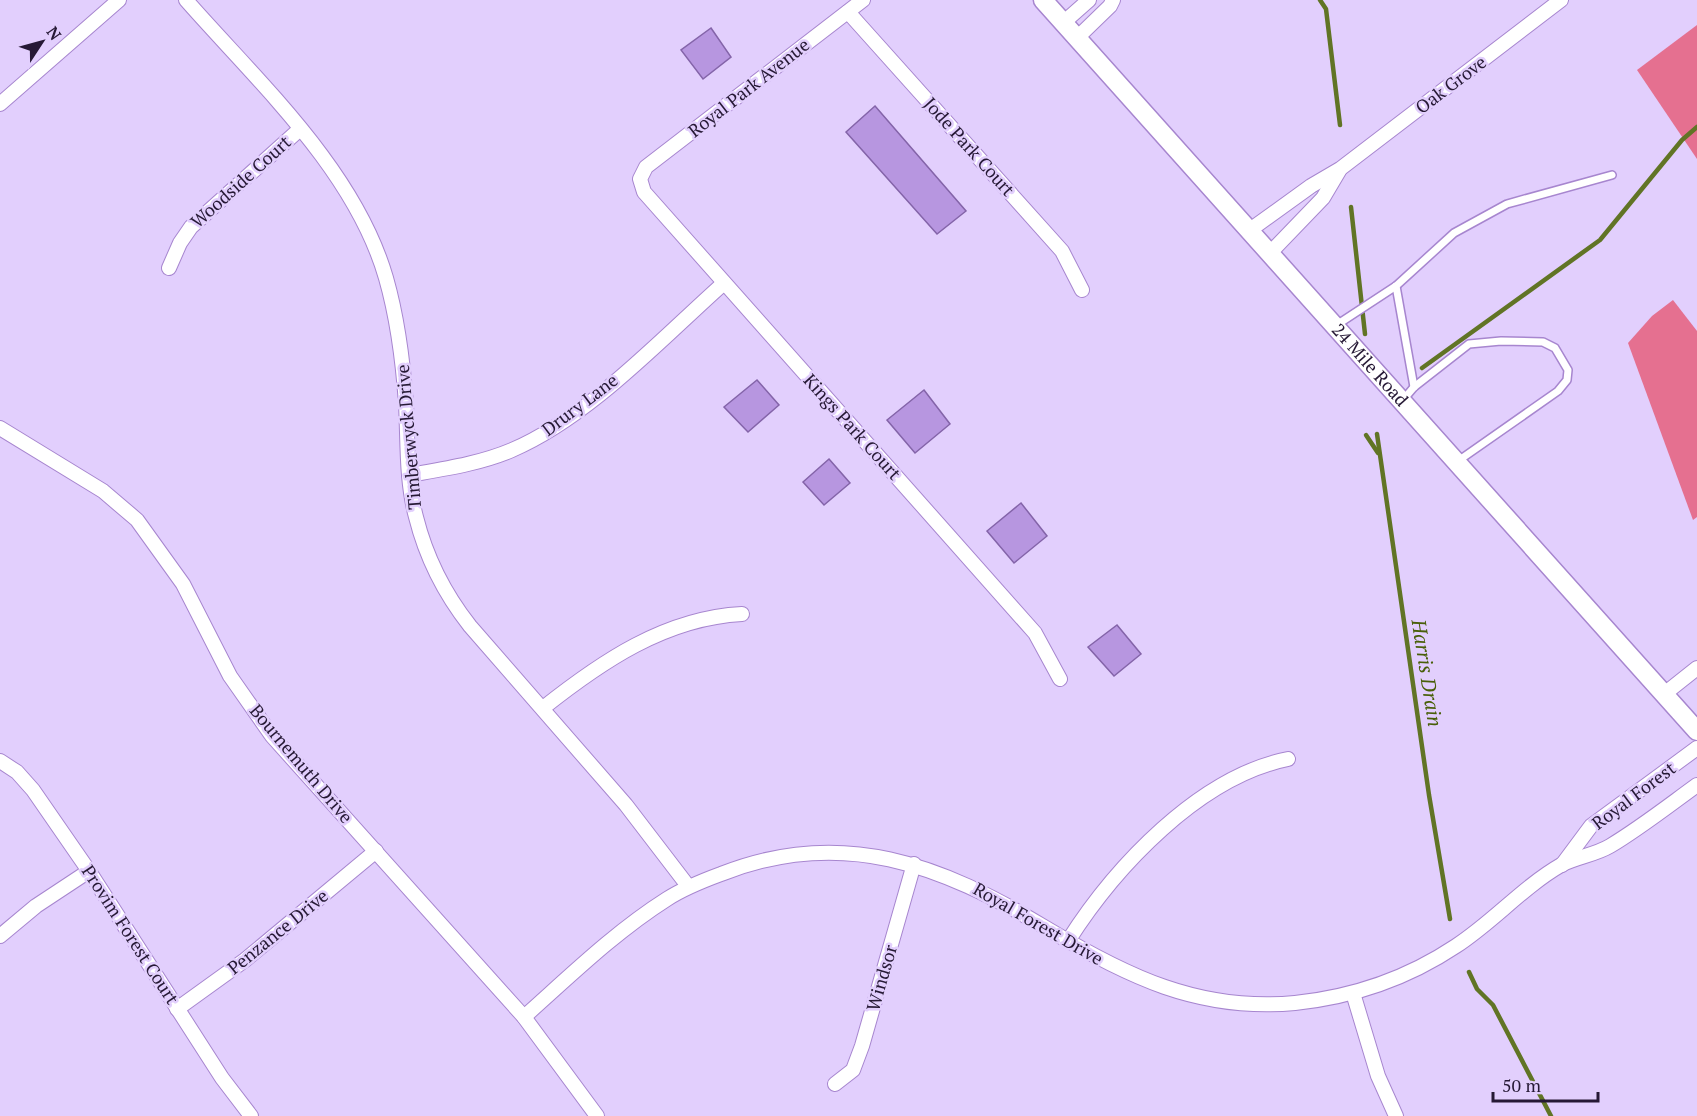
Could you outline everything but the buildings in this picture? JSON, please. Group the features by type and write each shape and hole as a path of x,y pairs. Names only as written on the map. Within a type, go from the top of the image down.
{"street":[{"path":"0,104 119,0"},
{"name":"Timberwyck Drive","path":"186,0 300,129 357,207 386,278 401,345 409,475 416,517 427,554 449,597 470,626 626,805 688,886"},
{"name":"Royal Park Avenue","path":"640,179 646,167 863,0"},
{"name":"24 Mile Road","path":"1042,0 1697,731"},
{"path":"1063,23 1089,0"},
{"path":"1077,38 1110,6 1113,0"},
{"name":"Oak Grove","path":"1250,230 1311,186 1340,170 1561,0"},
{"name":"Jode Park Court","path":"848,12 1062,251 1082,290"},
{"name":"Woodside Court","path":"169,268 180,243 191,227 300,129"},
{"name":"Oak Grove","path":"1270,253 1323,198 1340,170"},
{"name":"Kings Park Court","path":"640,179 644,192 1035,633 1059,679"},
{"name":"Drury Lane","path":"409,475 484,460 511,451 552,429 587,404 724,283"},
{"name":"Bournemuth Drive","path":"0,428 103,491 137,520 183,584 230,676 259,718 524,1017 597,1116"},
{"path":"543,708 603,663 644,641 703,619 742,614"},
{"path":"1663,695 1697,668"},
{"name":"Royal Forest","path":"1562,865 1577,842 1592,826 1697,748"},
{"path":"1068,941 1088,909 1110,882 1167,826 1245,771 1288,759"},
{"name":"Provim Forest Court","path":"0,761 17,772 33,790 251,1116"},
{"name":"Royal Forest","path":"1562,865 1607,848 1697,785"},
{"name":"Penzance Drive","path":"177,1008 245,960 376,851"},
{"name":"Royal Forest Drive","path":"524,1017 608,943 645,914 688,886 739,867 777,857 810,852 872,855 914,864 979,890 1142,980 1193,997 1237,1003 1278,1004 1353,993 1392,980 1457,946 1562,865"},
{"name":"Windsor","path":"835,1084 853,1070 862,1046 914,864"},
{"path":"0,936 36,906 89,871"},
{"path":"1353,993 1378,1077 1396,1116"}],"lane":[{"path":"1335,326 1396,286 1454,234 1507,204 1612,175"},
{"path":"1396,286 1414,387"},
{"path":"1401,401 1414,387 1468,344 1543,342 1555,348 1568,370 1567,380 1558,390 1456,463"}],"shaded area":[{"path":"1697,25 1697,159 1637,70"},
{"path":"1673,300 1697,331 1697,517 1693,520 1628,343 1652,316"}],"waterway":[{"name":"Harris Drain","path":"1320,0 1326,9 1340,125"},
{"path":"1422,368 1600,240 1682,140 1697,127"},
{"name":"Harris Drain","path":"1351,207 1365,334"},
{"name":"Harris Drain","path":"1377,434 1429,795 1450,919"},
{"name":"Harris Drain","path":"1366,435 1378,453"},
{"name":"Harris Drain","path":"1469,972 1477,989 1493,1005 1551,1116"}]}
